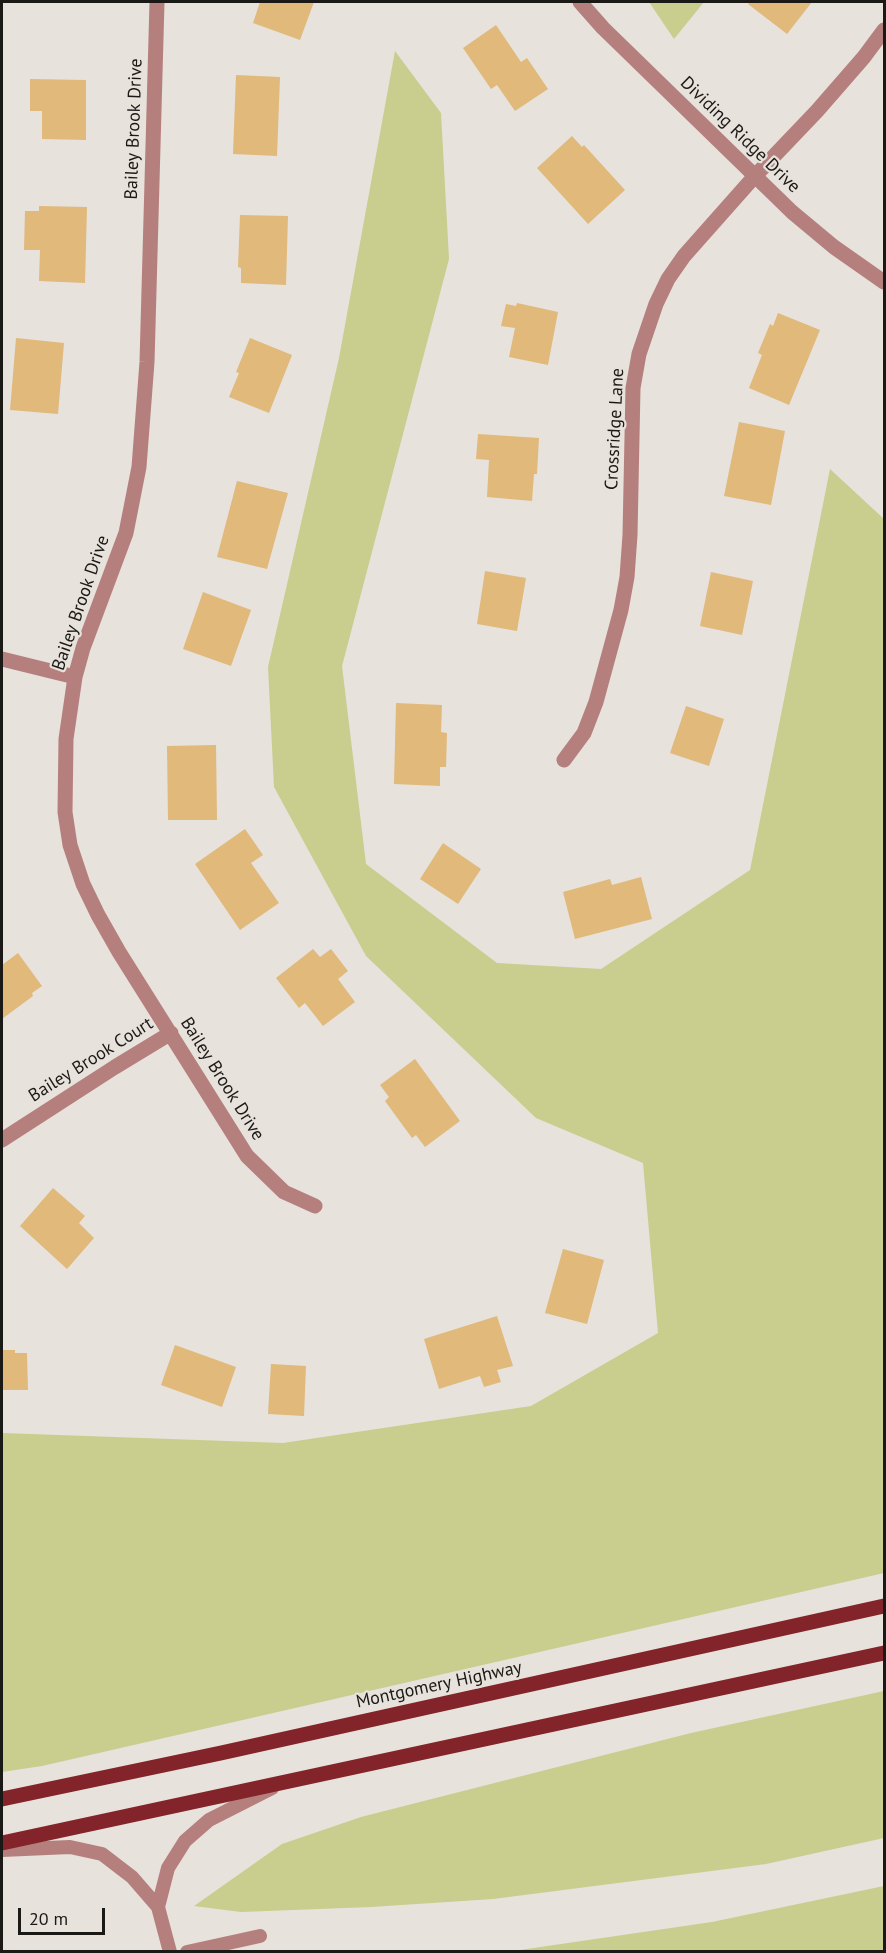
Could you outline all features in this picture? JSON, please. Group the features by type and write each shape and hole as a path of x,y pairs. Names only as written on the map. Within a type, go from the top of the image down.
{"main road":[{"name":"Montgomery Highway","path":"2,1798 233,1750 885,1606"},
{"path":"2,1843 885,1653"}],"street":[{"name":"Bailey Brook Drive","path":"157,2 147,362 139,467 126,533 83,648 75,677 66,739 65,812 70,845 83,884 98,915 247,1156 284,1192 315,1206"},
{"name":"Dividing Ridge Drive","path":"580,2 603,28 792,212 834,247 885,282"},
{"name":"Crossridge Lane","path":"564,760 584,733 596,702 621,610 627,577 630,535 633,388 639,354 656,304 668,279 684,256 825,102 885,30"},
{"path":"2,659 75,677"},
{"name":"Bailey Brook Court","path":"2,1140 115,1066 171,1033"}],"lane":[{"path":"170,1952 159,1907 168,1868 185,1841 209,1820 282,1783"},
{"path":"2,1850 70,1847 102,1854 132,1877 159,1907"},
{"path":"187,1952 260,1936"}],"green space":[{"path":"649,2 704,2 674,39"},
{"path":"395,51 441,113 449,259 342,666 366,864 497,963 601,969 750,870 830,469 884,519 884,1573 42,1766 2,1772 2,1433 283,1443 531,1406 658,1333 643,1163 536,1118 366,956 274,787 268,667 339,358"},
{"path":"884,1691 884,1838 766,1864 493,1899 241,1912 194,1906 282,1844 361,1817 691,1733"},
{"path":"884,1886 884,1951 513,1951 712,1922"}],"building":[{"path":"260,2 314,2 300,40 253,23"},
{"path":"750,2 812,2 787,34 748,4"},
{"path":"496,25 521,62 527,58 548,89 515,111 497,85 491,89 463,48"},
{"path":"236,75 280,77 277,156 233,154"},
{"path":"30,79 86,80 86,140 42,139 42,111 30,111"},
{"path":"572,136 582,147 584,145 625,190 588,224 537,168"},
{"path":"39,206 87,207 85,283 39,281 40,250 24,250 25,211 39,211"},
{"path":"240,215 288,216 286,285 241,283 241,268 238,267"},
{"path":"517,303 558,312 548,365 509,357 515,328 501,326 506,304 516,306"},
{"path":"778,313 820,330 789,405 749,388 762,355 758,353 770,324 773,326"},
{"path":"16,338 64,343 58,414 10,410"},
{"path":"250,338 292,355 269,413 229,397"},
{"path":"739,422 785,431 771,505 724,496"},
{"path":"478,434 539,438 537,474 534,474 532,501 487,497 489,460 476,459"},
{"path":"237,481 288,493 267,569 217,557"},
{"path":"485,571 526,578 517,631 477,624"},
{"path":"711,572 753,581 742,635 700,626"},
{"path":"203,592 251,610 231,666 183,649"},
{"path":"396,703 442,705 441,732 447,733 446,767 440,767 440,786 394,784"},
{"path":"686,706 724,719 709,766 670,753"},
{"path":"216,745 217,820 168,820 167,746"},
{"path":"245,829 263,855 251,863 279,903 240,930 195,864"},
{"path":"443,843 481,869 458,904 420,879"},
{"path":"641,877 652,919 575,939 563,892 610,879 612,885"},
{"path":"313,949 320,957 331,949 348,971 338,979 355,1002 323,1026 305,1003 299,1008 276,978"},
{"path":"18,953 42,986 32,993 33,996 2,1019 2,965"},
{"path":"415,1059 460,1121 425,1147 416,1135 412,1138 385,1101 389,1097 380,1085"},
{"path":"53,1188 85,1216 79,1223 94,1238 67,1269 20,1226"},
{"path":"563,1249 604,1260 587,1324 545,1313"},
{"path":"497,1316 513,1366 497,1370 501,1382 484,1387 480,1376 439,1389 424,1339"},
{"path":"175,1345 236,1367 222,1407 161,1385"},
{"path":"2,1350 27,1353 28,1390 2,1390"},
{"path":"271,1364 306,1366 304,1416 268,1414"}]}
